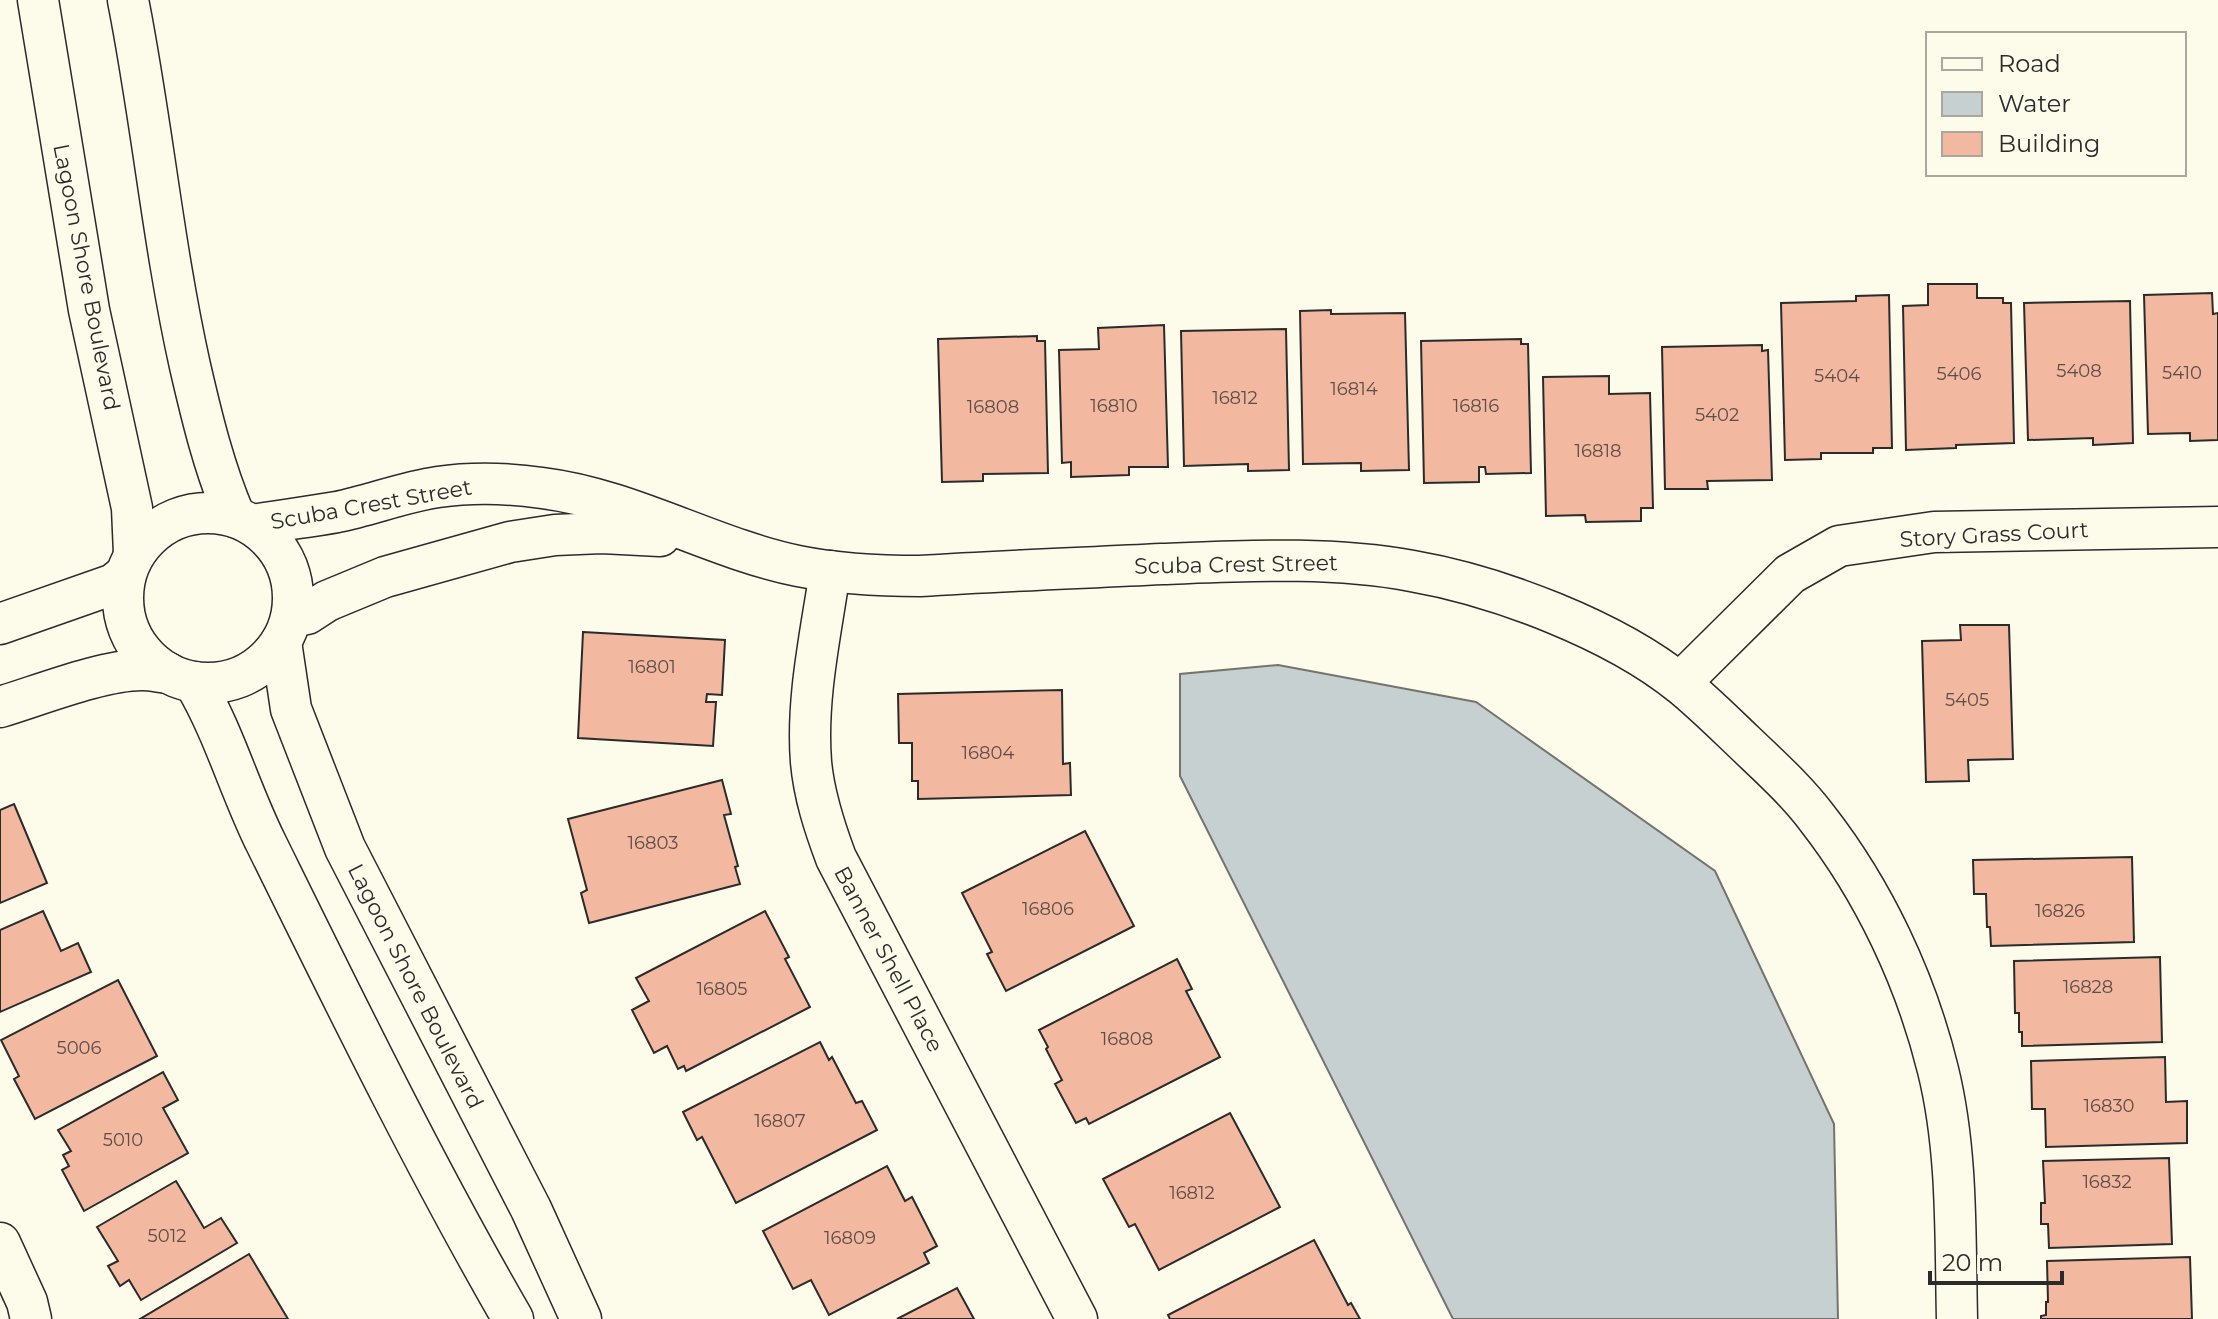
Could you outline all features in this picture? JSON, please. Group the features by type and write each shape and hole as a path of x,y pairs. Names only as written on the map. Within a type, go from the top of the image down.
{"street":[{"name":"Lagoon Shore Boulevard","path":"38,0 89,310 132,508 130,565"},
{"path":"0,707 90,680 142,670 220,682 244,675 265,661 286,630 293,591 287,565 273,543 244,521 222,486 209,443 168,257 128,0"},
{"name":"Scuba Crest Street","path":"244,521 339,511 436,487 504,483 593,499 720,542 797,565 830,571 873,576 920,576 1280,560 1347,563 1412,571 1471,585 1589,628 1680,683 1771,767 1815,815 1873,904 1901,963 1938,1070 1953,1174 1957,1319"},
{"path":"0,624 114,584 148,536 167,522 189,514 213,513 244,521"},
{"name":"Story Grass Court","path":"1680,683 1790,574 1839,546 1934,532 2218,527"},
{"name":"Scuba Crest Street","path":"286,630 327,601 385,577 510,542 555,535 602,533 720,542"},
{"path":"130,565 122,598 125,620 135,642 149,659 181,677 207,706 252,814 302,915 513,1319"},
{"name":"Banner Shell Place","path":"830,571 815,669 810,741 815,787 827,834 836,858 1077,1319"},
{"name":"Lagoon Shore Boulevard","path":"286,630 291,709 345,848 531,1209 581,1319"},
{"path":"0,1243 27,1302 31,1319"}],"water":[{"path":"1278,665 1476,702 1715,871 1834,1124 1838,1319 1453,1319 1180,776 1180,674"}],"building":[{"path":"1928,284 1977,284 1977,298 2003,298 2003,303 2011,303 2014,443 1906,450 1903,306 1928,305"},
{"path":"2212,293 2213,314 2218,313 2218,440 2190,441 2190,433 2148,434 2144,295"},
{"path":"1889,295 1892,448 1873,448 1873,453 1821,453 1821,459 1785,460 1781,303 1856,301 1856,296"},
{"path":"2130,301 2133,443 2093,445 2093,438 2028,440 2024,303"},
{"path":"1331,310 1331,314 1405,313 1409,470 1361,471 1361,463 1303,464 1300,311"},
{"path":"1164,325 1168,467 1129,467 1129,475 1071,477 1071,462 1062,463 1059,350 1099,349 1098,328"},
{"path":"1286,329 1289,470 1248,471 1248,464 1184,466 1181,331"},
{"path":"1037,336 1037,341 1045,341 1048,473 983,474 983,481 942,482 938,339"},
{"path":"1521,339 1521,344 1528,344 1531,473 1486,474 1485,467 1479,467 1479,482 1424,483 1421,341"},
{"path":"1762,345 1762,351 1768,350 1772,480 1707,481 1708,489 1665,489 1662,347"},
{"path":"1609,376 1609,394 1650,393 1653,508 1641,508 1641,521 1586,522 1585,515 1546,516 1543,377"},
{"path":"1960,625 2009,625 2013,759 1968,760 1969,781 1926,782 1922,641 1961,640"},
{"path":"583,632 725,640 722,695 707,694 706,702 716,702 713,746 578,738"},
{"path":"1062,690 1063,764 1070,763 1071,795 918,799 918,781 912,781 912,743 899,743 898,694"},
{"path":"722,780 731,814 724,815 740,884 589,923 581,893 587,890 568,819"},
{"path":"14,804 47,883 0,903 0,810"},
{"path":"1085,831 1134,926 1006,991 987,954 992,952 962,893"},
{"path":"2132,857 2134,942 1991,946 1986,894 1974,894 1973,860"},
{"path":"43,911 61,951 78,943 91,972 0,1012 0,930"},
{"path":"765,911 810,1007 686,1071 684,1066 678,1069 667,1046 654,1053 632,1010 649,1001 636,978"},
{"path":"2160,957 2162,1042 2022,1046 2019,1013 2015,1013 2014,961"},
{"path":"1177,959 1192,989 1186,991 1220,1057 1089,1124 1086,1118 1076,1123 1055,1084 1062,1080 1039,1030"},
{"path":"118,980 157,1056 35,1119 14,1079 19,1076 1,1040"},
{"path":"820,1042 829,1060 832,1057 856,1103 862,1101 877,1130 736,1203 702,1137 697,1140 683,1112"},
{"path":"2165,1057 2166,1102 2187,1101 2187,1143 2046,1147 2045,1109 2032,1109 2031,1061"},
{"path":"163,1072 178,1100 163,1108 188,1153 84,1211 62,1170 69,1166 63,1155 71,1151 58,1130"},
{"path":"1230,1113 1280,1207 1159,1270 1135,1224 1129,1227 1103,1179"},
{"path":"2169,1158 2172,1244 2049,1248 2048,1224 2041,1224 2041,1203 2045,1203 2043,1161"},
{"path":"887,1166 905,1201 912,1197 937,1246 924,1253 929,1263 829,1315 811,1280 793,1289 763,1231"},
{"path":"176,1181 204,1228 221,1218 237,1243 141,1300 129,1280 120,1286 108,1266 118,1261 97,1227"},
{"path":"1314,1240 1348,1305 1351,1303 1360,1319 1170,1319 1168,1315"},
{"path":"249,1254 288,1319 140,1319"},
{"path":"2190,1257 2192,1319 2041,1319 2046,1315 2048,1302 2047,1261"},
{"path":"957,1288 974,1319 897,1319"}]}
